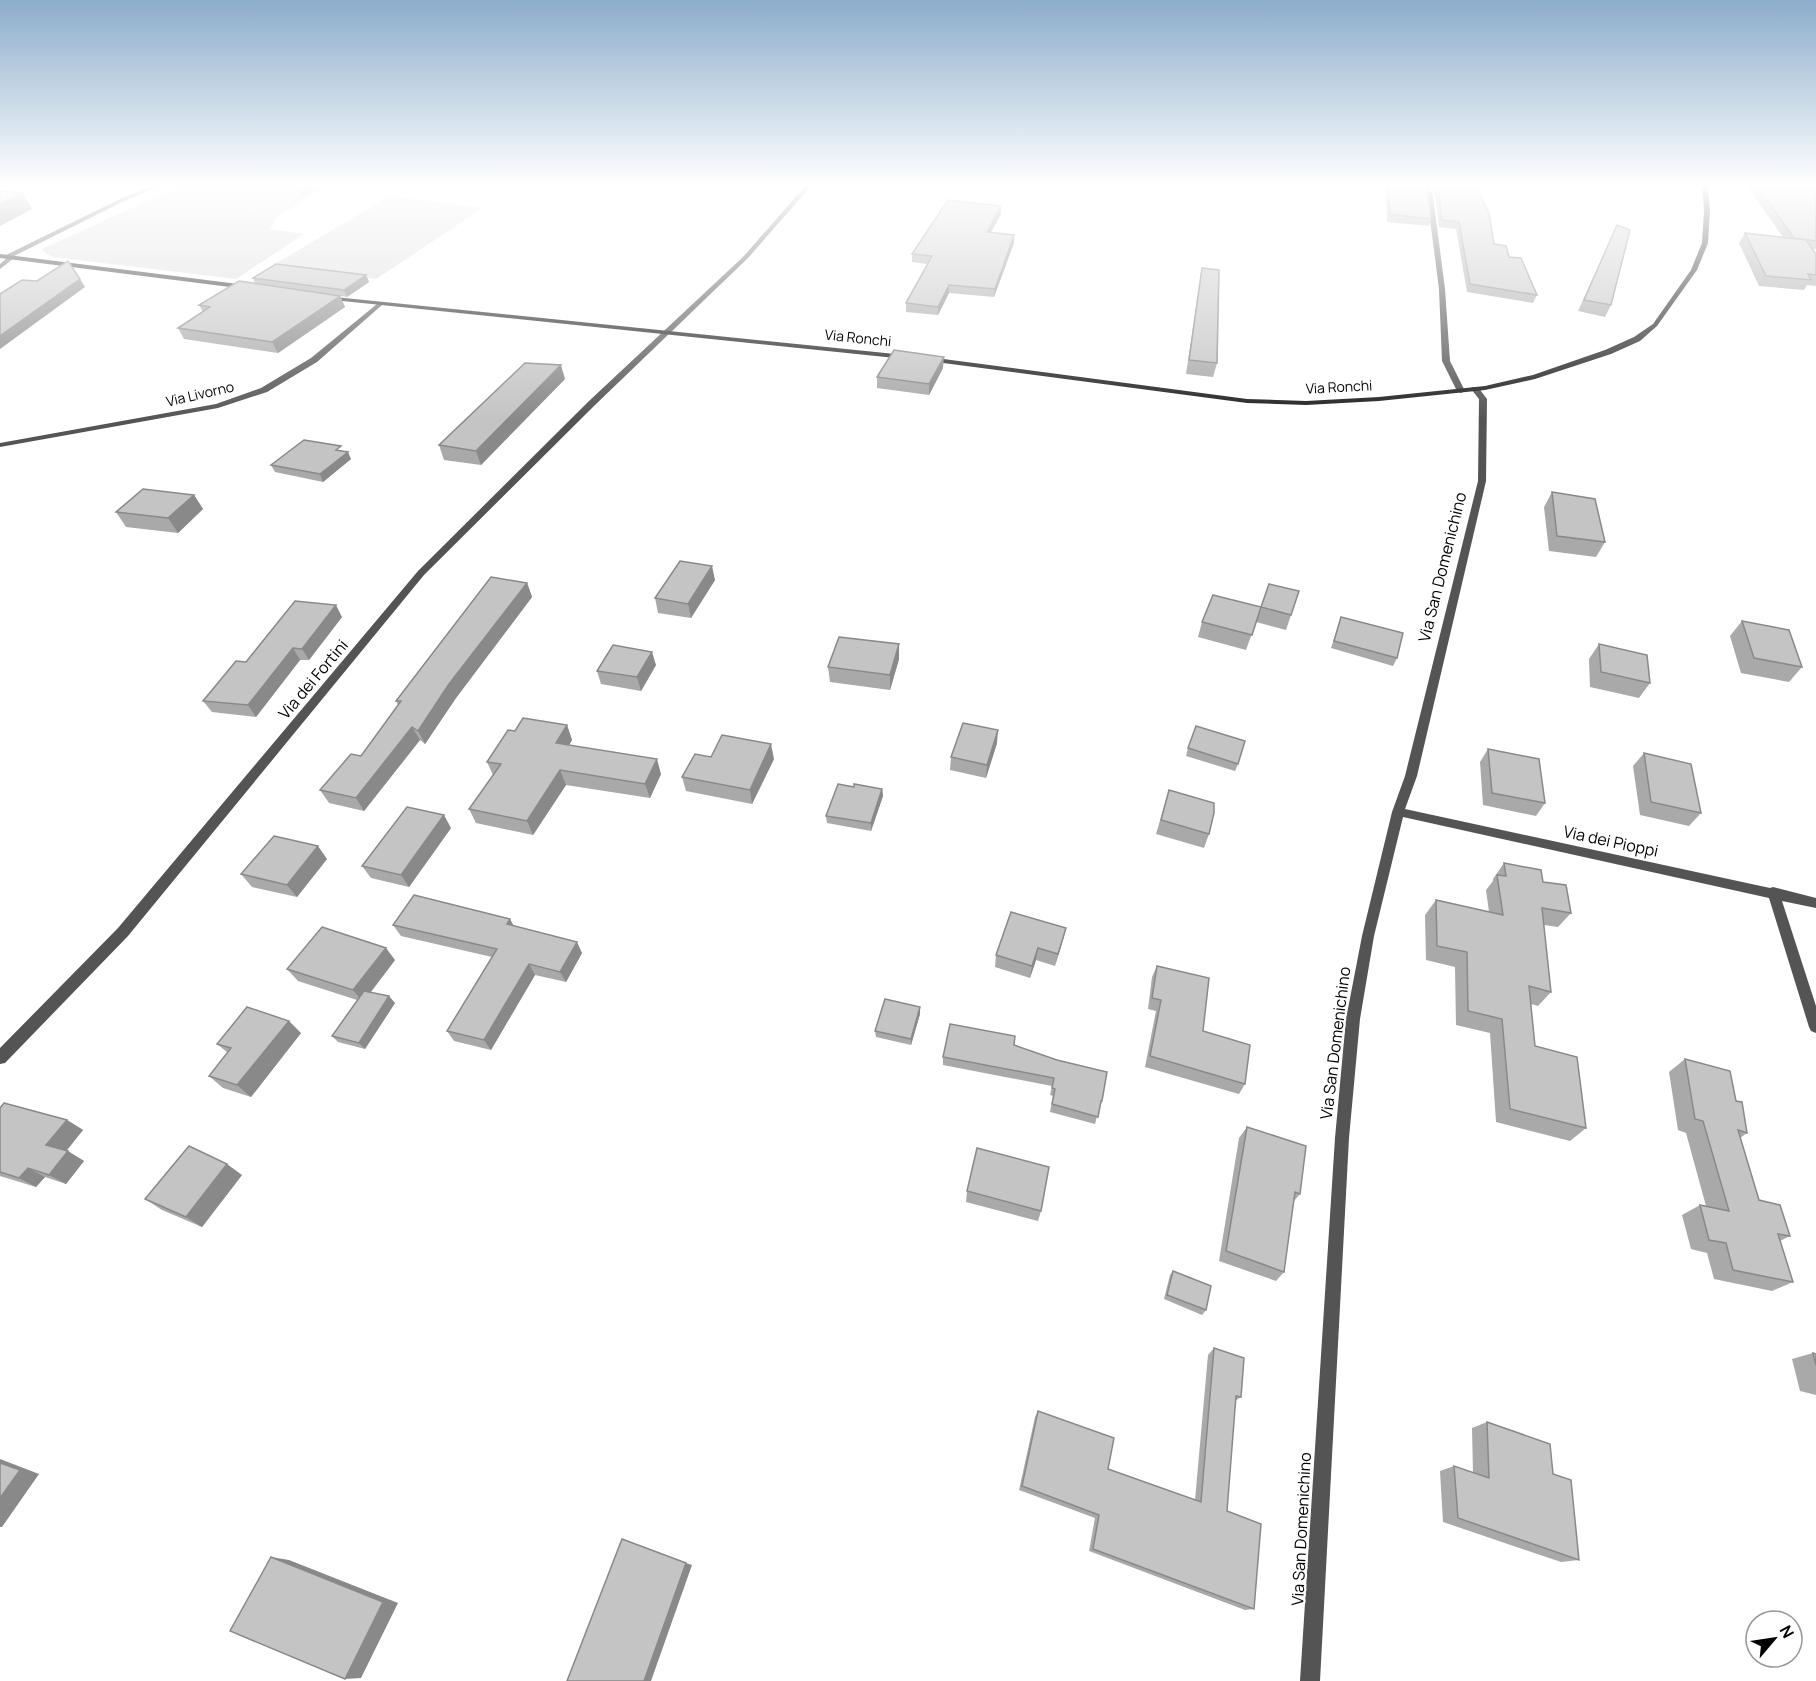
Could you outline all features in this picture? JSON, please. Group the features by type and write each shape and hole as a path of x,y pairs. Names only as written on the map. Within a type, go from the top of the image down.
{"street":[{"path":"64,263 261,289"},
{"name":"Via dei Fortini","path":"0,1058 123,932 421,573 592,403 739,263"},
{"name":"Via San Domenichino","path":"1310,1681 1342,1138 1353,1020 1368,936 1398,813 1411,776 1482,481 1483,399 1468,390 1446,361 1439,263"},
{"name":"Via Ronchi","path":"923,359 1247,401 1306,403 1468,390 1534,377 1608,352 1637,339 1655,325 1697,263"},
{"name":"Via Ronchi","path":"320,297 379,305 912,357"},
{"name":"Via Livorno","path":"0,445 218,406 264,390 314,360 379,305"},
{"name":"Via dei Pioppi","path":"1398,813 1816,903"},
{"path":"1773,892 1816,1027"}],"shaded area":[{"path":"106,263 260,263 236,279"},
{"path":"276,263 399,263 376,279"}],"building":[{"path":"64,263 70,263 80,279 0,336 0,294 22,280 37,281"},
{"path":"928,263 1004,263 995,289 949,285 938,307 906,303"},
{"path":"1466,263 1523,263 1537,295 1470,284"},
{"path":"1600,263 1622,263 1611,305 1584,300"},
{"path":"1760,263 1816,263 1816,275 1808,274 1811,280 1766,276"},
{"path":"276,264 366,275 344,290 253,278"},
{"path":"1202,268 1219,270 1217,363 1189,360"},
{"path":"239,281 340,296 272,342 178,328 210,307 199,305"},
{"path":"894,350 944,357 929,384 877,377"},
{"path":"525,363 561,365 476,451 439,445"},
{"path":"304,440 341,446 336,450 348,452 320,474 271,465"},
{"path":"143,489 194,495 168,518 116,512"},
{"path":"1552,492 1595,499 1605,542 1557,536"},
{"path":"680,561 712,566 688,604 655,598"},
{"path":"491,577 527,583 449,684 418,731 412,727 356,798 320,790 351,754 361,756 401,701 396,701"},
{"path":"1269,584 1299,591 1291,615 1261,607"},
{"path":"1213,595 1261,607 1252,635 1202,622"},
{"path":"295,601 336,605 302,649 293,648 248,705 203,701 236,661 246,662"},
{"path":"1341,617 1403,633 1397,658 1334,641"},
{"path":"1742,621 1789,630 1802,667 1754,658"},
{"path":"839,637 899,644 890,675 828,667"},
{"path":"1599,644 1647,655 1650,683 1601,672"},
{"path":"613,645 652,652 637,677 597,671"},
{"path":"523,718 567,725 556,743 657,759 645,784 560,770 527,821 469,809 501,764 487,762 508,730 515,731"},
{"path":"963,723 998,730 987,765 951,757"},
{"path":"1196,726 1245,741 1238,764 1188,748"},
{"path":"722,735 771,744 750,790 682,777 695,754 711,757"},
{"path":"1488,749 1539,759 1545,803 1492,793"},
{"path":"1644,753 1691,764 1701,813 1651,802"},
{"path":"838,784 854,787 854,784 882,789 871,823 826,816"},
{"path":"1169,790 1214,803 1209,834 1161,820"},
{"path":"407,807 444,815 401,875 362,866"},
{"path":"274,836 318,846 287,885 241,874"},
{"path":"1504,863 1541,870 1543,882 1566,885 1571,913 1542,908 1551,992 1529,986 1535,1046 1577,1057 1586,1128 1510,1109 1502,1019 1468,1011 1467,952 1437,946 1436,900 1503,915 1497,875 1506,876"},
{"path":"414,895 510,919 507,924 577,942 560,972 529,964 484,1040 447,1031 497,949 393,925"},
{"path":"1011,912 1066,928 1058,954 1038,948 1032,966 996,955"},
{"path":"322,927 386,948 353,990 287,969"},
{"path":"1157,966 1209,978 1203,1031 1250,1045 1245,1084 1150,1056 1161,1000 1152,998"},
{"path":"364,991 389,996 359,1043 332,1036"},
{"path":"885,999 920,1007 911,1039 875,1031"},
{"path":"247,1007 289,1021 237,1085 209,1076 231,1048 217,1044"},
{"path":"950,1024 1015,1036 1014,1045 1057,1060 1107,1072 1098,1117 1052,1104 1055,1089 1052,1088 1054,1078 943,1057"},
{"path":"1685,1059 1730,1071 1736,1101 1742,1102 1747,1133 1738,1130 1759,1200 1780,1205 1790,1236 1778,1234 1793,1282 1733,1270 1726,1243 1709,1240 1700,1205 1729,1211 1703,1121 1695,1119"},
{"path":"4,1103 67,1120 46,1145 68,1151 49,1175 28,1168 19,1178 0,1172 0,1108"},
{"path":"1247,1127 1306,1146 1300,1194 1295,1192 1284,1272 1226,1251"},
{"path":"189,1146 227,1164 186,1217 145,1199"},
{"path":"977,1148 1049,1167 1041,1211 967,1191"},
{"path":"1173,1271 1211,1286 1206,1310 1167,1295"},
{"path":"1214,1348 1244,1358 1241,1397 1236,1396 1227,1511 1261,1524 1254,1609 1093,1549 1099,1515 1022,1486 1038,1411 1114,1438 1108,1469 1201,1502"},
{"path":"1487,1422 1550,1444 1553,1474 1571,1480 1579,1560 1458,1518 1454,1466 1489,1478"},
{"path":"0,1463 20,1470 0,1498"},
{"path":"622,1539 686,1563 644,1681 567,1681"},
{"path":"271,1557 383,1602 345,1679 230,1631"}]}
